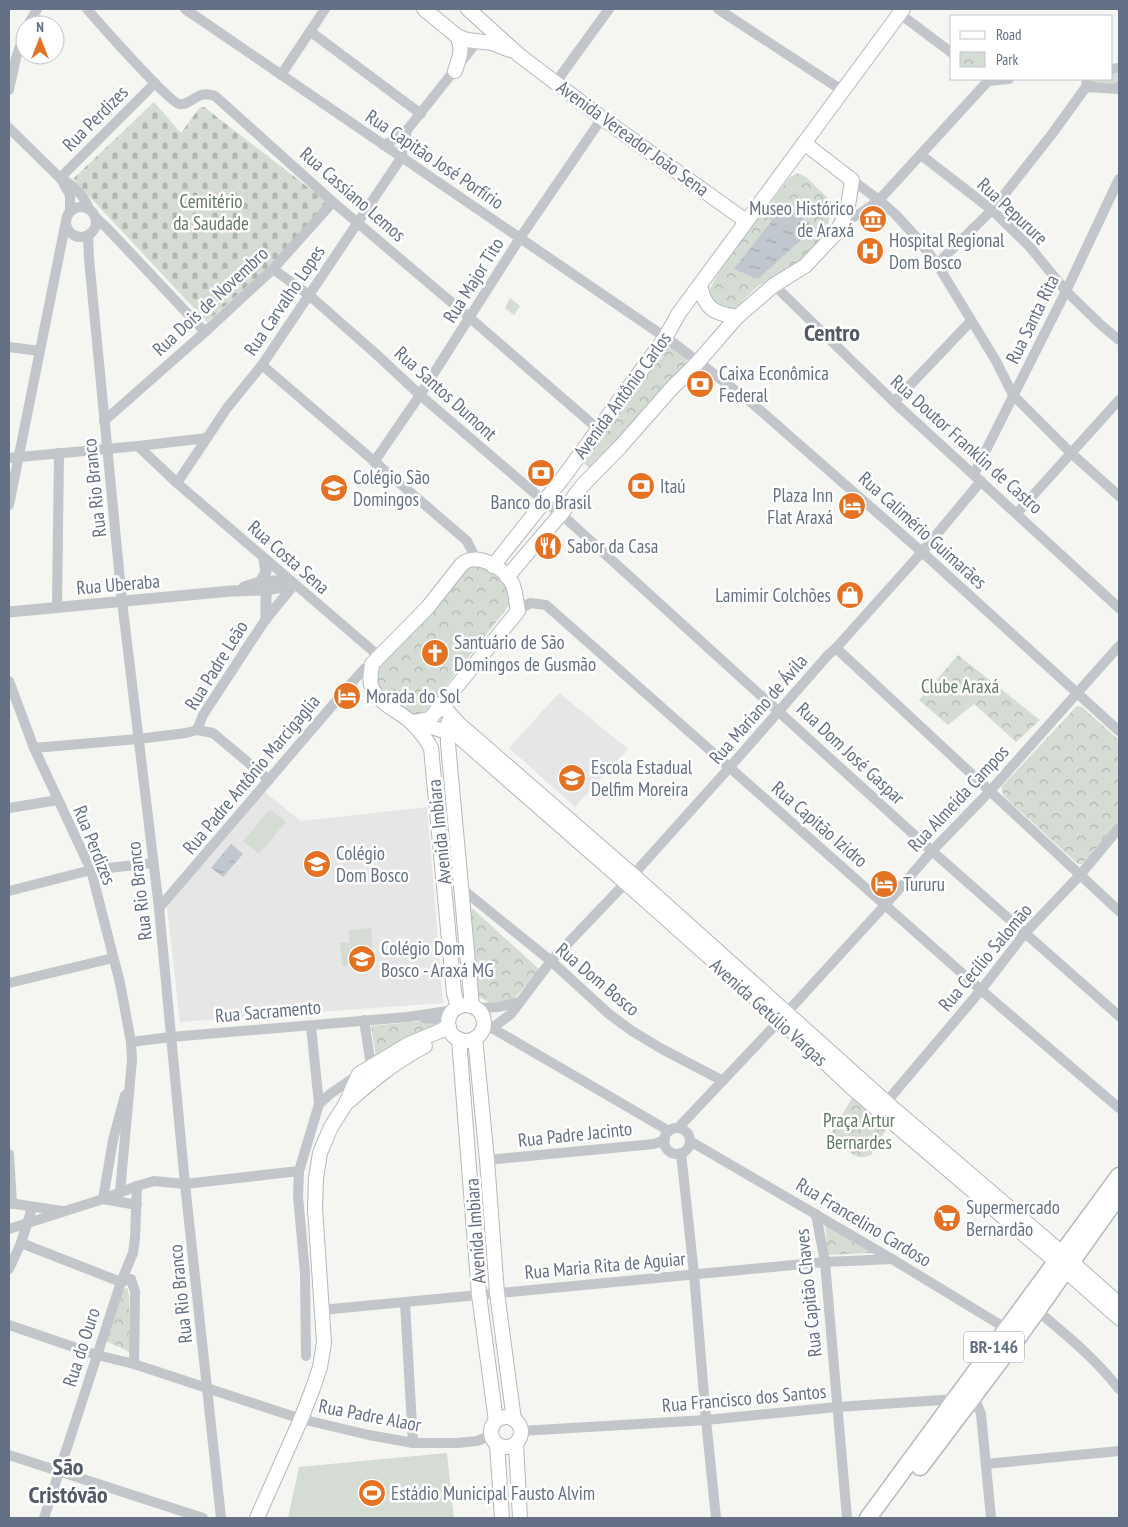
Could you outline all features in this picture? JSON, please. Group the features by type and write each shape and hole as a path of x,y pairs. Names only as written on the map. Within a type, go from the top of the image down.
{"highway":[{"name":"BR-146","path":"868,1518 1013,1333 1064,1262 1119,1176"},
{"name":"BR-146","path":"1064,1262 1119,1195"},
{"name":"BR-146","path":"881,1518 963,1399"}],"main road":[{"name":"Avenida Vereador João Sena","path":"424,9 458,36 477,42 492,43 519,55"},
{"name":"Avenida Vereador João Sena","path":"468,9 519,55 602,118 746,222"},
{"name":"Avenida Antônio Carlos","path":"493,566 545,502 665,338 679,313 901,11"},
{"path":"477,42 483,29 483,22"},
{"path":"455,70 461,51 461,43 458,36"},
{"path":"804,142 852,180"},
{"name":"Avenida Antônio Carlos","path":"507,577 561,514 582,486 698,362 737,317 774,285 805,266 836,233 848,206 852,180"},
{"path":"700,285 707,305 720,314 737,317"},
{"path":"466,560 486,561 493,566 507,577 513,585 518,611 456,689 445,708 430,719 411,722 379,698 372,687 376,661 428,607 466,560"},
{"name":"Avenida Getúlio Vargas","path":"445,708 459,724 629,879 882,1106 1064,1262 1119,1304"},
{"name":"Avenida Imbiara","path":"445,708 462,889 458,1019"},
{"name":"Avenida Getúlio Vargas","path":"411,722 458,736 629,879"},
{"name":"Avenida Imbiara","path":"411,722 426,738 431,748 458,1019 479,1295 496,1422"},
{"path":"435,799 454,798"},
{"name":"Avenida Imbiara","path":"458,1019 482,1016 483,1020 487,1160 497,1293 517,1431 520,1518"},
{"path":"257,1518 314,1388 320,1366 324,1343 315,1217 316,1178 320,1153 331,1127 345,1105 359,1074 371,1066 409,1049 458,1019 467,1040 483,1032"},
{"path":"345,1105 409,1049"},
{"name":"Avenida Getúlio Vargas","path":"1064,1262 1119,1318"},
{"path":"494,1440 507,1447 517,1431 505,1418 496,1422 493,1426 494,1440 502,1518"}],"street":[{"name":"Rua Cassiano Lemos","path":"87,9 174,101 179,104 202,94 215,96 333,202 359,222 598,429"},
{"name":"Rua Capitão José Porfírio","path":"185,9 665,338"},
{"path":"281,75 325,9"},
{"path":"556,82 609,9"},
{"path":"718,9 843,91"},
{"path":"901,11 950,51"},
{"path":"311,32 420,114"},
{"name":"Rua Carvalho Lopes","path":"383,145 407,130 477,42"},
{"path":"9,90 15,63"},
{"path":"841,224 879,200 986,80"},
{"name":"Rua Perdizes","path":"60,178 155,83"},
{"path":"937,264 992,210 1052,134 1086,83 1119,89"},
{"name":"Rua Major Tito","path":"374,462 420,395 520,238 602,118"},
{"path":"9,128 60,178 70,195 68,229 80,235"},
{"name":"Rua Carvalho Lopes","path":"177,483 227,408 262,365 401,158 407,130"},
{"name":"Rua Pepurure","path":"921,155 992,210 1029,246 1066,291 1119,340"},
{"path":"59,252 80,235 95,227 92,213 86,200 71,184 60,178"},
{"name":"Rua Santa Rita","path":"977,478 1014,395 1119,179"},
{"path":"852,180 895,214 937,264 996,361 1014,395 1071,453 1119,496"},
{"name":"Rua Dois de Novembro","path":"104,420 273,269 333,202"},
{"path":"9,505 14,457 40,351 59,252 68,216 79,207 92,213 204,332"},
{"name":"Rua Rio Branco","path":"80,235 89,259 122,601 159,908 185,1184 221,1518"},
{"name":"Rua Santos Dumont","path":"273,269 309,295 420,395 561,514"},
{"name":"Rua Doutor Franklin de Castro","path":"774,285 894,402 1119,608"},
{"path":"894,402 971,321"},
{"name":"Rua Calimério Guimarães","path":"665,338 753,404 922,552 1119,731"},
{"path":"9,347 40,351"},
{"path":"262,365 467,541 474,559"},
{"path":"1016,513 1119,400"},
{"path":"14,457 207,438"},
{"name":"Rua Costa Sena","path":"138,446 177,483 291,582 376,661"},
{"path":"56,607 59,453"},
{"name":"Rua Mariano de Ávila","path":"483,1032 511,1014 551,962 629,879 922,552 977,478"},
{"name":"Rua Dom José Gaspar","path":"561,514 932,851 1119,1016"},
{"path":"264,559 266,572 263,586 266,619"},
{"name":"Rua Uberaba","path":"9,612 230,591 291,582"},
{"name":"Rua Padre Leão","path":"197,730 203,715 291,582"},
{"name":"Rua Capitão Izidro","path":"518,611 530,603 546,605 729,768 1119,1108"},
{"name":"Rua Almeida Campos","path":"670,1133 783,1017 932,851 990,791 1076,692 1119,646"},
{"path":"836,648 1119,911"},
{"name":"Rua Padre Antônio Marcigaglia","path":"159,908 348,686 364,669 376,661"},
{"name":"Rua Perdizes","path":"9,681 34,748 91,870 120,983 131,1042 132,1060 128,1087"},
{"path":"34,748 186,733 197,730 213,733 268,780"},
{"path":"9,808 58,800"},
{"name":"Rua Cecílio Salomão","path":"882,1106 982,990 1025,933 1080,875 1119,828"},
{"path":"9,891 91,870 153,863"},
{"name":"Rua Dom Bosco","path":"462,889 632,1031 722,1081"},
{"path":"9,983 113,958"},
{"path":"458,1019 519,1002"},
{"name":"Rua Sacramento","path":"131,1042 408,1016 458,1019"},
{"path":"364,1020 371,1066"},
{"path":"306,1356 305,1273 298,1196 299,1171 319,1104 310,1026"},
{"path":"483,1032 670,1133 685,1131 690,1137 690,1141 687,1148 681,1153 669,1150 665,1144 670,1133"},
{"path":"319,1104 359,1074"},
{"path":"120,1192 128,1110 128,1087"},
{"path":"103,1199 114,1132 128,1087"},
{"name":"Rua Padre Jacinto","path":"487,1160 654,1144 670,1133"},
{"name":"Rua Francelino Cardoso","path":"690,1141 892,1259 1013,1333"},
{"path":"681,1153 716,1518"},
{"path":"9,1154 11,1204 65,1211"},
{"path":"9,1229 154,1181 185,1184 299,1171"},
{"name":"Rua do Ouro","path":"44,1518 121,1282 133,1253 137,1186"},
{"path":"103,1199 137,1205"},
{"path":"9,1269 21,1243 32,1208"},
{"name":"Rua Capitão Chaves","path":"816,1214 825,1262 847,1518"},
{"path":"21,1243 121,1282 130,1279 135,1292 134,1364"},
{"name":"Rua Maria Rita de Aguiar","path":"321,1310 825,1262 892,1259"},
{"path":"405,1303 413,1443"},
{"path":"1032,1307 1094,1361 1119,1389"},
{"name":"Rua Padre Alaor","path":"9,1325 97,1355 134,1364 301,1419 413,1443 457,1443 494,1440"},
{"path":"963,1399 977,1404 979,1408 991,1518"},
{"name":"Rua Francisco dos Santos","path":"517,1431 706,1420 837,1407 963,1399"},
{"path":"986,1464 1119,1451"},
{"path":"9,1455 203,1518"}],"shaded area":[{"name":"Escola Estadual Delfim Moreira","path":"559,693 628,749 575,807 509,748"},
{"name":"Colégio Dom Bosco","path":"262,790 301,821 427,807 443,1003 180,1022 167,906"}],"green space":[{"path":"1113,74 1119,74 1119,86 1091,82 1093,80 1113,80"},
{"name":"Cemitério da Saudade","path":"154,102 181,133 200,107 204,107 327,202 271,265 207,322 73,179"},
{"path":"798,173 806,177 831,201 831,212 825,235 793,269 758,286 731,312 724,312 707,297 709,290 722,267 790,177"},
{"path":"510,298 520,306 514,315 505,308"},
{"path":"662,345 669,345 685,354 687,364 592,470 580,460"},
{"path":"480,563 510,587 511,603 422,716 416,717 377,686 375,673 464,569"},
{"name":"Clube Araxá","path":"958,655 1040,720 1016,742 974,704 948,725 919,700"},
{"path":"1077,706 1082,707 1119,740 1119,821 1082,864 1078,864 1006,798 1002,792 1002,786"},
{"path":"270,809 286,822 259,854 243,841"},
{"path":"473,909 540,970 512,1001 491,1003 477,996 468,911"},
{"path":"371,928 374,968 352,970 349,930"},
{"path":"349,942 351,965 342,966 340,943"},
{"path":"422,1021 439,1024 376,1057 371,1026"},
{"name":"Praça Artur Bernardes","path":"854,1095 889,1124 871,1155 864,1157 858,1157 845,1150 833,1141 831,1133"},
{"path":"825,1224 873,1253 828,1255"},
{"path":"127,1288 129,1295 130,1352 106,1341 124,1289"},
{"name":"Estádio Municipal Fausto Alvim","path":"447,1453 454,1518 288,1518 299,1467"}],"water":[{"path":"784,205 815,227 758,279 734,269"},
{"path":"231,844 243,854 223,877 211,868"}],"place":[{"name":"Museo Histórico de Araxá","path":"873,219"},
{"name":"Hospital Regional Dom Bosco","path":"870,251"},
{"name":"Caixa Econômica Federal","path":"700,384"},
{"name":"Banco do Brasil","path":"541,473"},
{"name":"Itaú","path":"641,486"},
{"name":"Colégio São Domingos","path":"334,488"},
{"name":"Plaza Inn Flat Araxá","path":"852,506"},
{"name":"Sabor da Casa","path":"548,546"},
{"name":"Lamimir Colchões","path":"850,595"},
{"name":"Santuário de São Domingos de Gusmão","path":"435,653"},
{"name":"Morada do Sol","path":"347,696"},
{"name":"Escola Estadual Delfim Moreira","path":"572,778"},
{"name":"Colégio Dom Bosco","path":"317,864"},
{"name":"Tururu","path":"884,884"},
{"name":"Colégio Dom Bosco - Araxá MG","path":"362,959"},
{"name":"Supermercado Bernardão","path":"947,1218"},
{"name":"Estádio Municipal Fausto Alvim","path":"372,1493"}],"district":[{"name":"Centro","path":"832,333"},
{"name":"São Cristóvão","path":"68,1481"}]}
